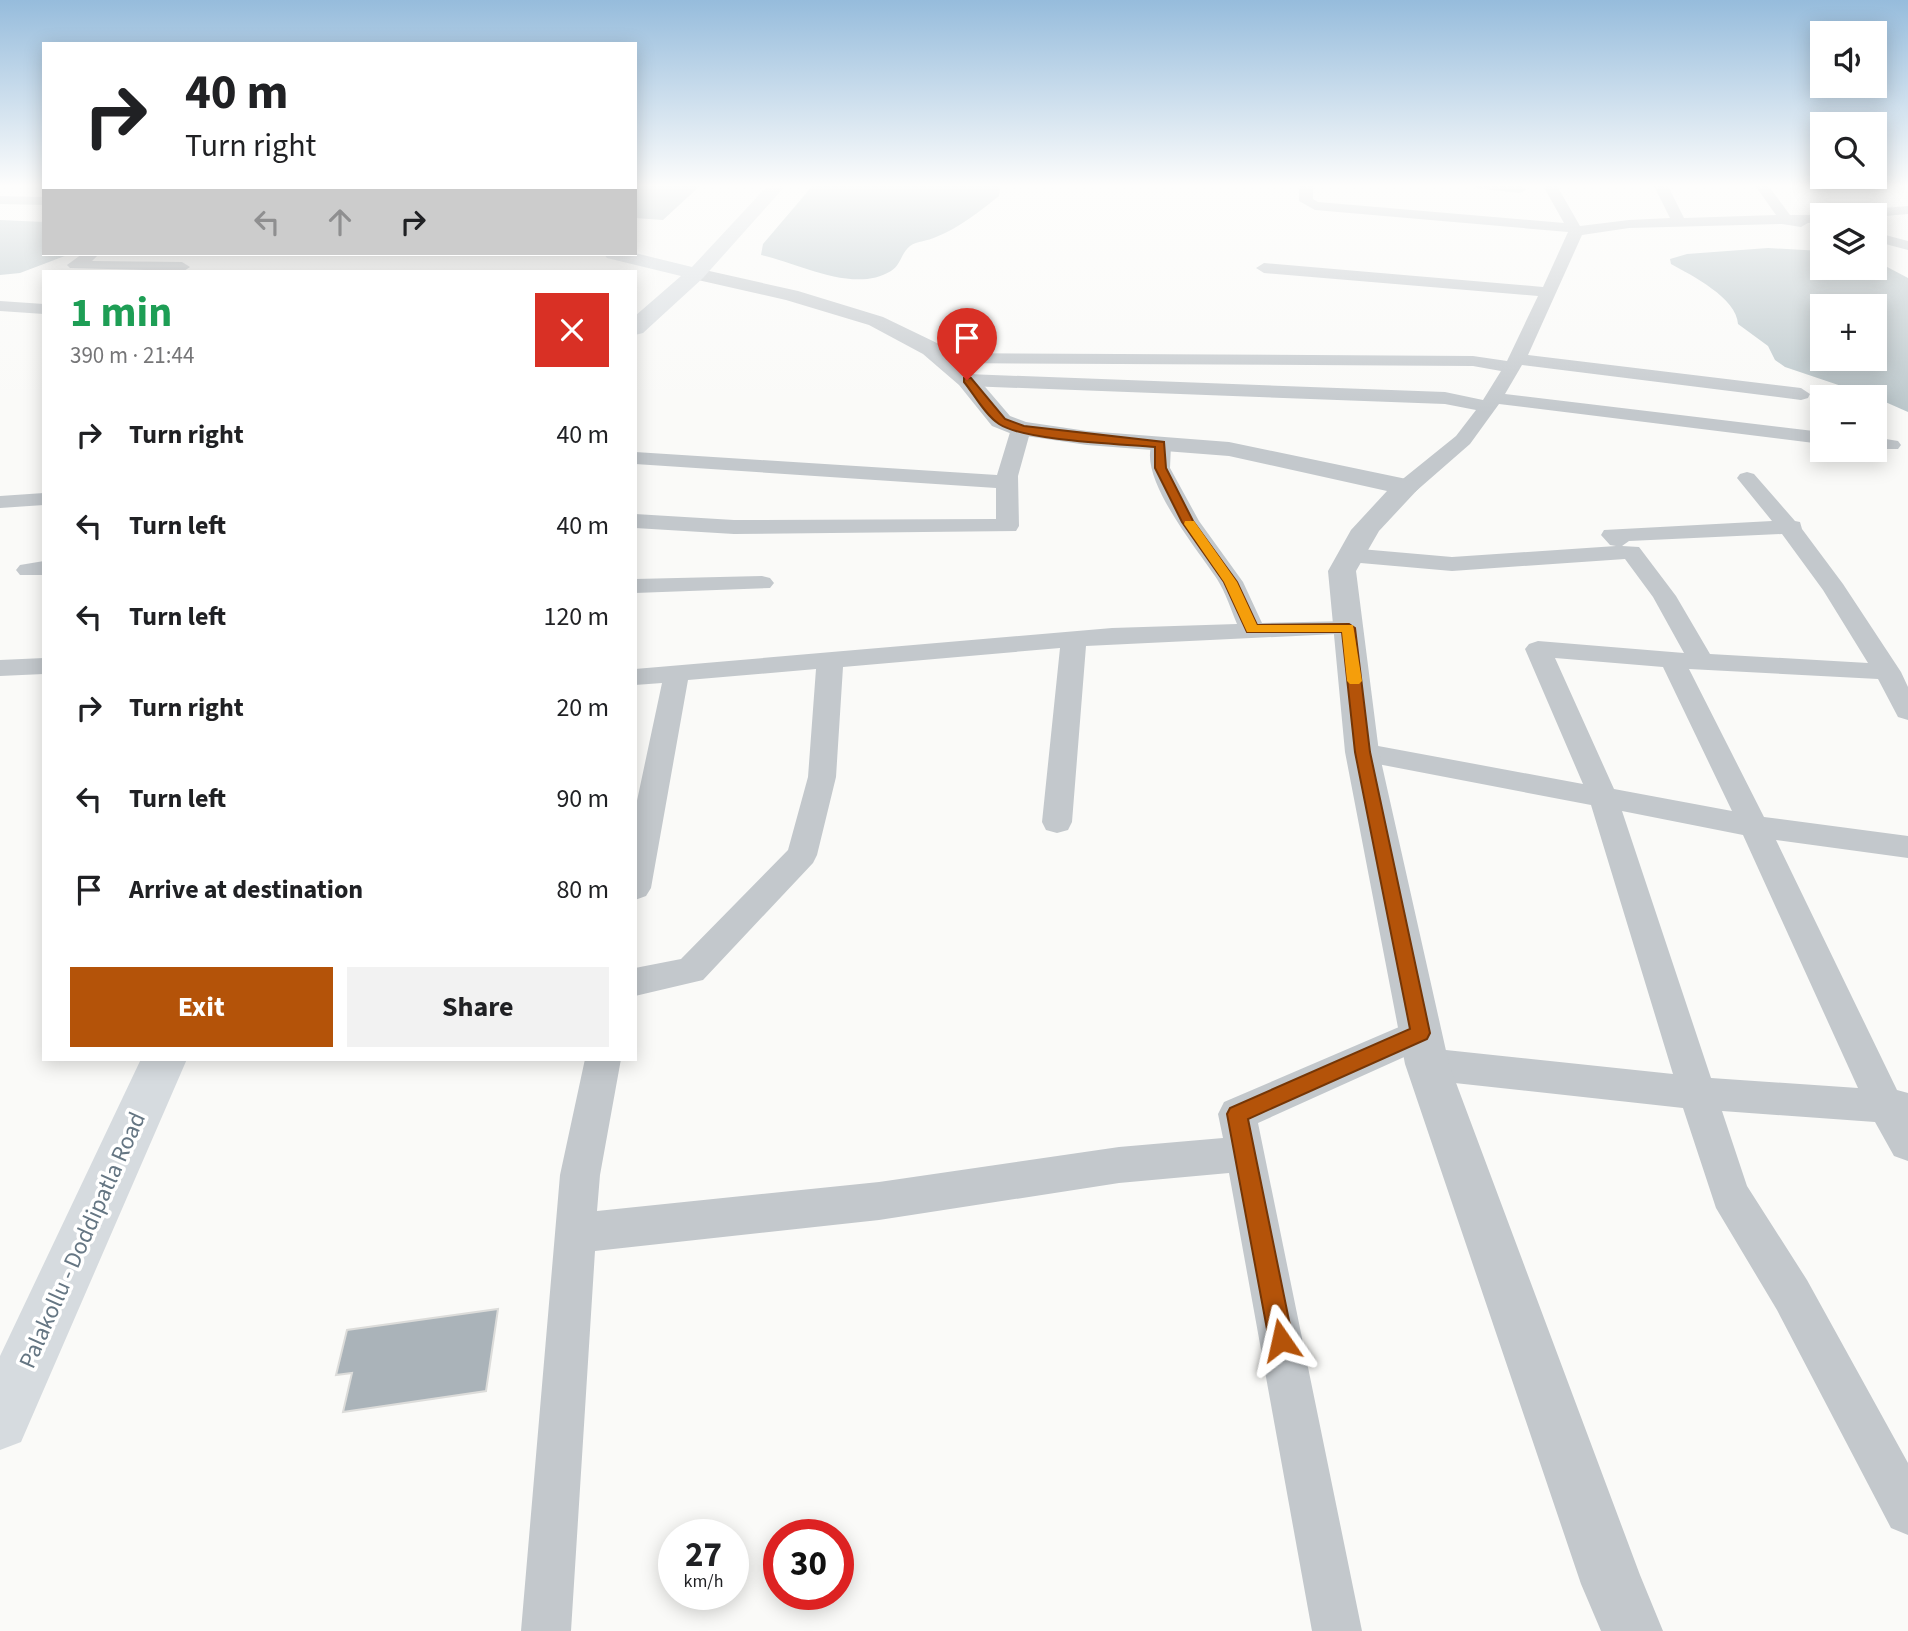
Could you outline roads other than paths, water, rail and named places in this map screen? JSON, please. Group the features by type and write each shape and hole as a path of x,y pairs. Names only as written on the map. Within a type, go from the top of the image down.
{"main road":[{"path":"639,260 696,274"},
{"path":"637,326 709,260"},
{"name":"Palakollu - Doddipatla Road","path":"0,1420 163,1061"}],"street":[{"path":"83,260 75,265 183,266"},
{"path":"1562,260 1514,363 1491,402 1463,440 1394,497 1349,555 1342,571 1362,752 1423,1049 1607,1571 1632,1631"},
{"path":"1264,268 1549,292"},
{"path":"696,274 791,295 876,321 930,349 954,369 1002,421 1021,429 1087,438 1229,449 1407,487"},
{"path":"0,306 42,309"},
{"path":"954,369 1473,361 1514,363 1801,394"},
{"path":"954,369 1445,398 1810,437"},
{"path":"637,522 734,527 922,524 1008,526 1005,482 1010,455 1021,429"},
{"path":"1161,444 1160,468 1188,522 1231,582 1252,629"},
{"path":"637,458 1005,482"},
{"path":"1747,478 1792,527 1888,672 1908,711"},
{"path":"0,502 42,499"},
{"path":"1702,662 1664,596 1631,552 1612,535 1792,527"},
{"path":"1349,555 1452,564 1631,552"},
{"path":"637,586 762,583"},
{"path":"637,677 676,676 1074,639 1252,629 1349,628"},
{"path":"1057,822 1074,639"},
{"path":"1888,672 1702,662 1538,649 1603,797 1730,1195 1792,1295 1908,1511"},
{"path":"1672,660 1897,1107 1908,1144"},
{"path":"637,982 691,970 802,855 822,777 830,662"},
{"path":"0,668 42,666"},
{"path":"637,878 676,676"},
{"path":"1362,752 1754,825 1908,847"},
{"path":"1337,1631 1237,1114 1423,1049 1698,1093 1897,1107"},
{"path":"546,1631 580,1175 603,1061"},
{"path":"576,1233 879,1201 1119,1166 1245,1154"}]}
